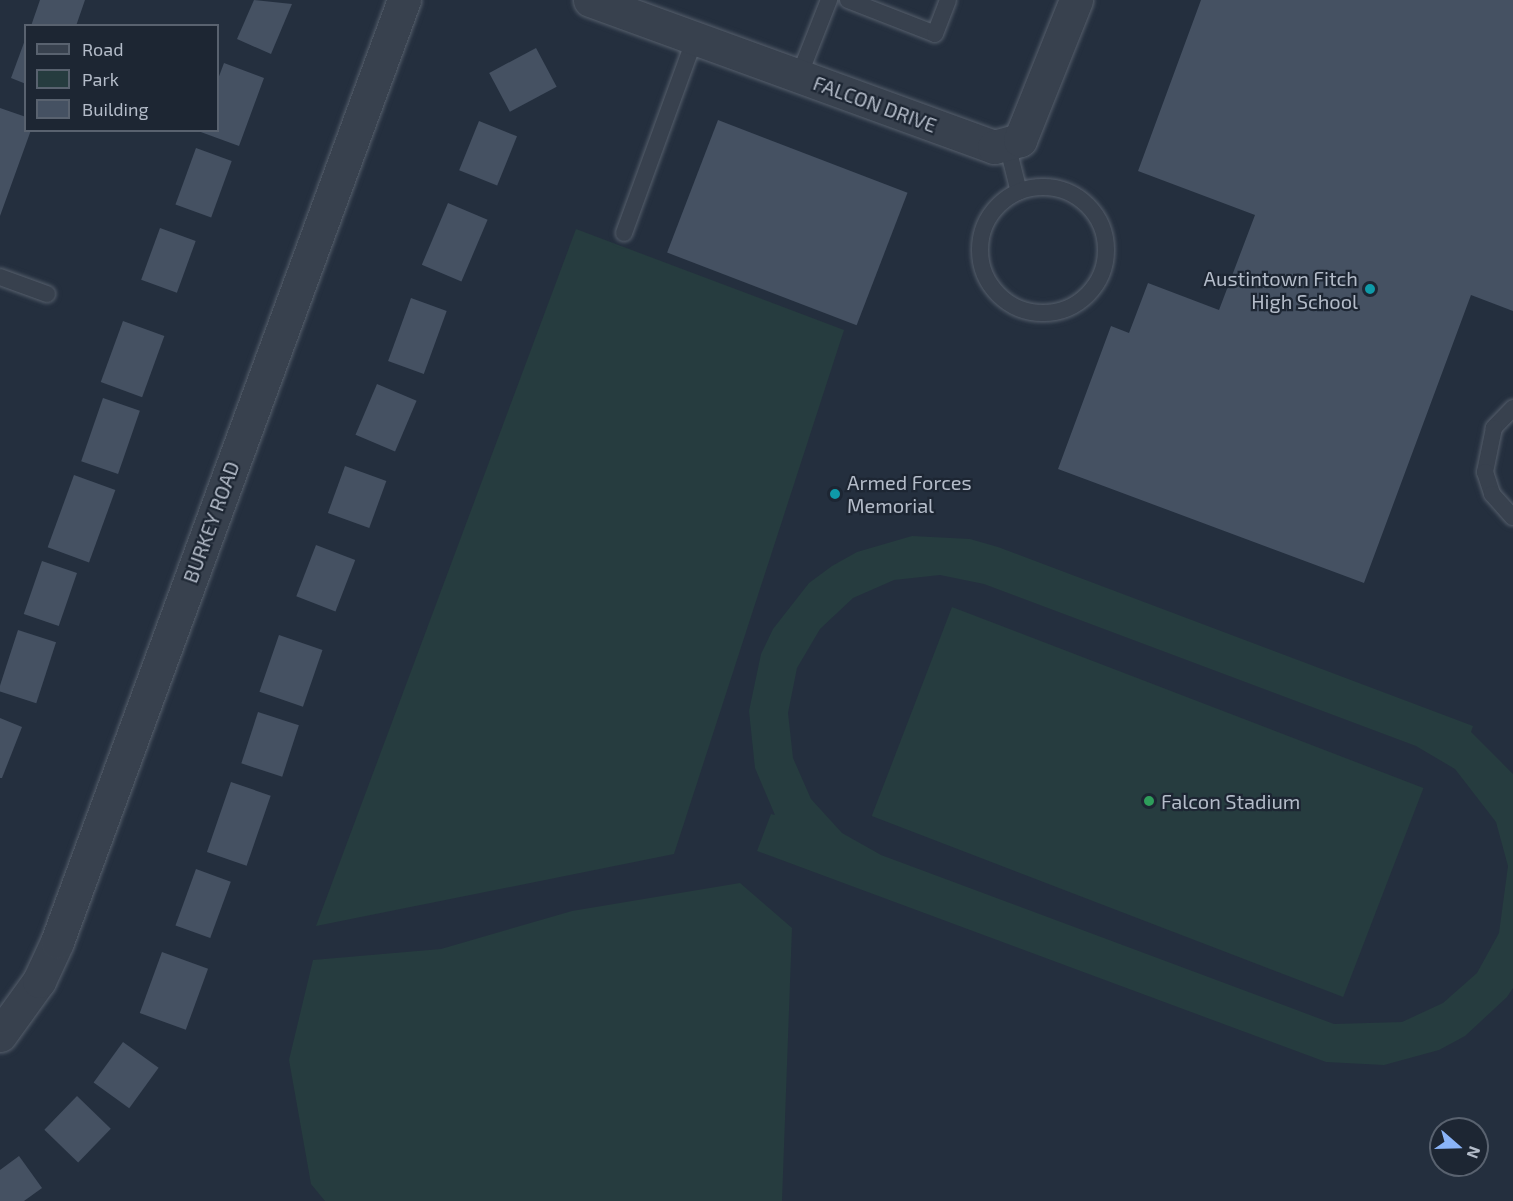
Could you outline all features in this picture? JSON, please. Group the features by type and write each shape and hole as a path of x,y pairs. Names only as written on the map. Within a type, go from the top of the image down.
{"street":[{"name":"BURKEY ROAD","path":"0,1035 39,981 57,942 404,0"},
{"name":"FALCON DRIVE","path":"590,0 978,143 1006,144"},
{"path":"1006,144 1020,140 1031,118 1076,0"}],"lane":[{"path":"799,76 829,0"},
{"path":"848,0 935,34 948,0"},
{"path":"624,233 695,38"},
{"path":"1006,144 1019,192"},
{"path":"1056,188 1089,207 1100,222 1106,259 1090,293 1075,305 1058,312 1020,310 1004,300 983,270 982,232 1003,201 1019,192 1056,188"},
{"path":"0,277 47,294"},
{"path":"1513,408 1494,428 1485,472 1492,494 1513,517"}],"green space":[{"path":"576,229 844,330 674,854 316,926"},
{"path":"912,536 970,539 998,547 1473,726 1471,732 1513,774 1513,988 1507,997 1465,1036 1439,1050 1384,1065 1326,1062 757,851 771,814 775,815 755,768 749,711 761,654 773,629 809,583 832,566 857,552","holes":["940,575 984,584 1416,746 1455,769 1496,822 1508,866 1499,933 1477,973 1443,1003 1402,1022 1334,1024 881,855 842,833 811,799 793,758 788,713 797,668 820,629 853,598 894,580"]},
{"name":"Falcon Stadium","path":"952,607 1423,788 1343,997 872,816"},
{"path":"740,883 792,928 782,1201 325,1201 311,1184 289,1060 313,960 441,949 572,911"}],"building":[{"path":"40,0 85,0 77,24 32,24"},
{"path":"254,0 292,4 271,54 237,39"},
{"name":"Austintown Fitch High School","path":"1201,0 1513,0 1513,311 1471,295 1364,583 1058,469 1111,326 1129,333 1148,283 1219,310 1255,215 1138,171"},
{"path":"24,43 24,83 11,78"},
{"path":"536,48 557,87 510,112 489,73"},
{"path":"224,63 264,78 239,146 201,132 219,132 219,76"},
{"path":"0,108 24,116 24,132 30,132 0,216"},
{"path":"718,120 908,193 857,325 667,253"},
{"path":"479,121 517,136 497,185 459,170"},
{"path":"196,148 232,161 211,217 175,204"},
{"path":"448,203 488,220 461,281 422,265"},
{"path":"160,228 196,241 177,293 141,280"},
{"path":"411,298 447,311 424,374 388,361"},
{"path":"123,321 164,336 142,397 101,382"},
{"path":"377,384 417,401 395,451 356,435"},
{"path":"103,398 140,411 118,474 81,461"},
{"path":"345,466 386,481 369,528 328,513"},
{"path":"74,475 115,490 89,562 48,547"},
{"path":"316,545 355,560 336,611 296,596"},
{"path":"42,561 77,573 59,626 24,614"},
{"path":"18,630 56,642 36,703 0,691"},
{"path":"279,635 322,650 303,707 259,692"},
{"path":"258,712 299,725 282,777 241,763"},
{"path":"0,718 22,727 2,778 0,778"},
{"path":"231,782 271,796 247,866 207,852"},
{"path":"196,869 231,882 210,938 175,925"},
{"path":"162,952 208,969 186,1030 140,1013"},
{"path":"123,1042 159,1068 129,1108 94,1082"},
{"path":"77,1096 111,1129 78,1162 44,1130"},
{"path":"19,1156 42,1188 24,1201 0,1201 0,1170"}],"place":[{"name":"Austintown Fitch High School","path":"1370,289"},
{"name":"Armed Forces Memorial","path":"835,494"},
{"name":"Falcon Stadium","path":"1149,801"}]}
